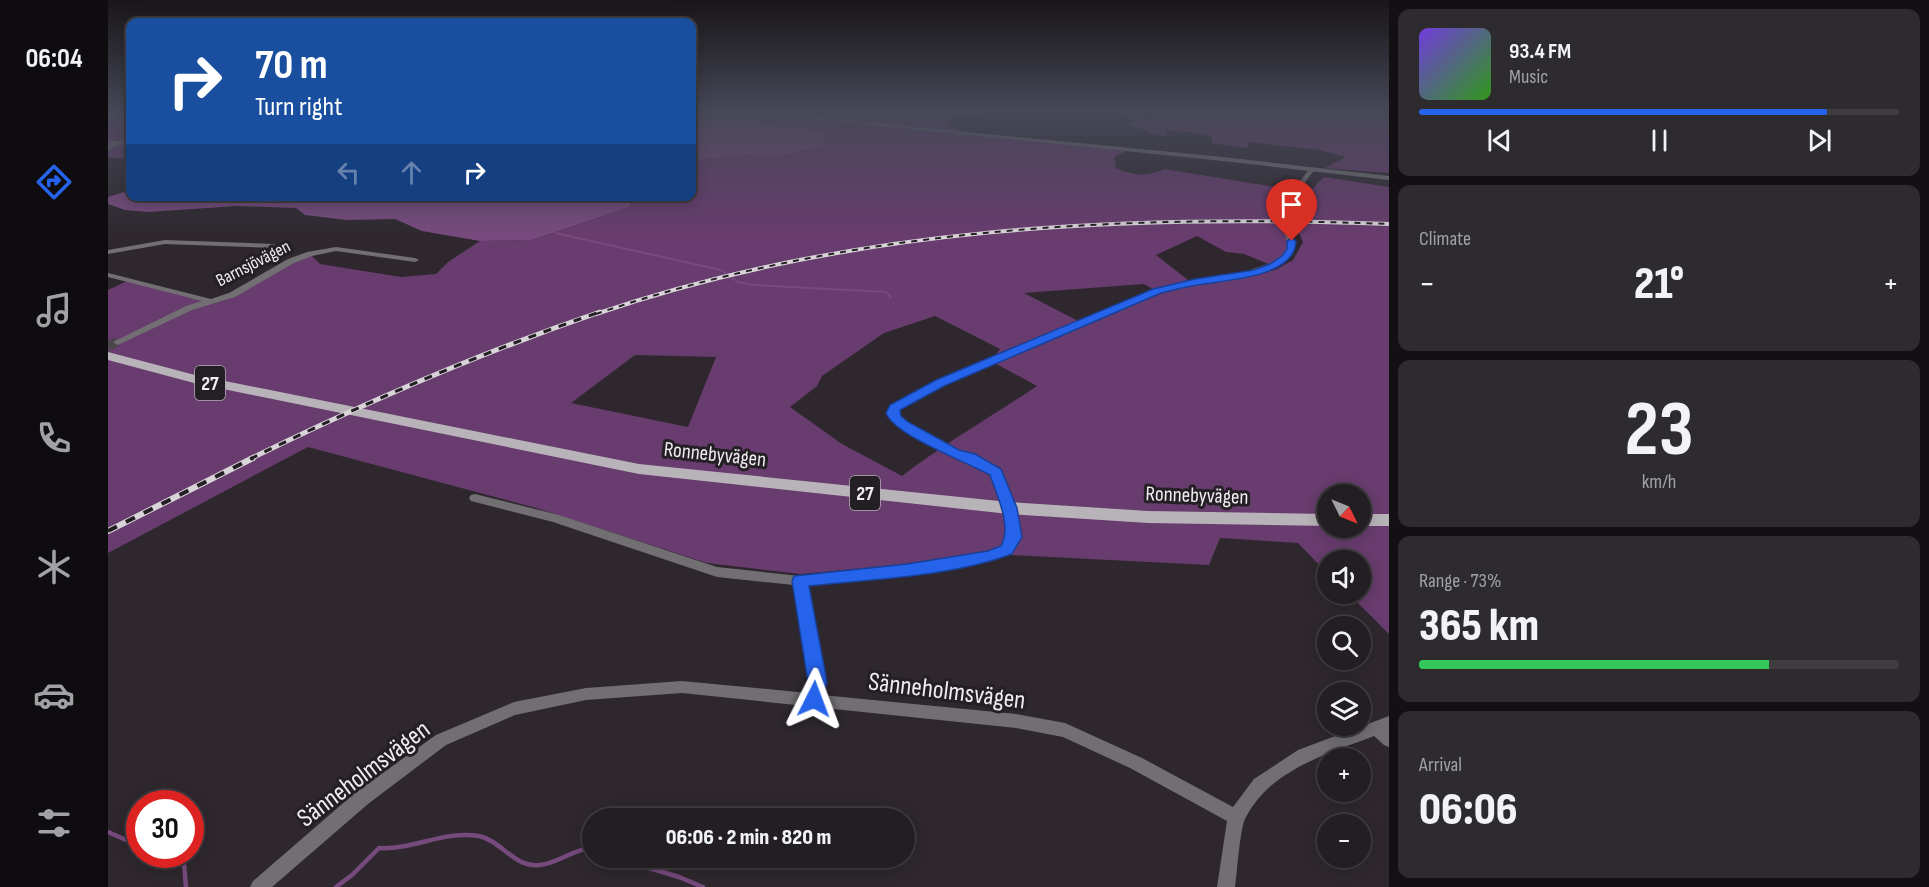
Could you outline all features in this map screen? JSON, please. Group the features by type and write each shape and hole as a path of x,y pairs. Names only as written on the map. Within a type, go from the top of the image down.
{"main road":[{"name":"Ronnebyvägen","path":"108,356 194,379 639,469 1009,508 1148,517 1317,520"},
{"path":"1371,520 1389,520"}],"street":[{"path":"1157,153 1389,178"},
{"path":"475,498 555,518 717,572 800,581 907,570 989,557 1007,550 1014,537 1009,508 996,472 903,425 895,418 893,413 895,408 940,383 1157,291 1256,272 1273,266 1286,258 1291,249 1292,241 1285,226 1282,209 1312,169"},
{"path":"108,252 165,242 273,246"},
{"name":"Barnsjövägen","path":"117,342 189,308 232,295 298,258 325,250 345,250 415,260"},
{"name":"Barnsjövägen","path":"108,275 210,301"},
{"path":"800,581 818,682 814,699"},
{"name":"Sänneholmsvägen","path":"259,887 362,798 441,740 514,709 586,694 682,687 1016,721 1065,730 1136,763 1236,817"},
{"path":"1226,887 1236,817 1260,784 1304,755 1385,731"}],"shaded area":[{"path":"108,153 126,153 126,159 108,157"},
{"path":"696,153 792,153 781,156 735,155 696,160"},
{"path":"1122,153 1114,157 1116,168 1129,173 1146,174 1164,169 1294,190 1282,209 1291,249 1273,266 1244,254 1226,252 1197,236 1156,255 1188,280 1203,284 1275,270 1293,260 1303,242 1295,225 1297,200 1308,193 1324,177 1389,187 1389,634 1359,604 1371,604 1371,550 1317,550 1317,563 1298,543 1220,538 1209,565 1010,555 800,574 707,563 536,508 308,447 108,553 108,290 129,280 210,301 222,298 310,254 320,264 401,277 436,274 448,262 480,241 532,240 630,207 632,201 696,201 696,160 735,155","holes":["1144,284 1156,291 1082,323 1024,293","935,316 1000,349 991,361 1037,386 902,476 842,444 790,407 817,386 822,376 884,333","635,355 716,357 688,427 571,403"]},
{"path":"1333,153 1389,153 1389,173 1325,168 1346,157"},
{"path":"126,191 126,201 632,201 630,207 532,240 480,241 422,231 395,219 347,220 305,215 296,208 237,206 148,212 125,210 108,204 108,197"}],"waterway":[{"path":"555,233 721,270 738,282 753,285 886,292 891,297"},
{"path":"108,832 126,840"},
{"path":"336,887 352,875 379,848 392,848 454,836 479,836 487,839 515,858 531,865 547,864 582,850"},
{"path":"184,868 186,887"},
{"path":"649,868 703,887"}],"tunnel":[{"path":"108,346 117,342"}],"railway":[{"path":"596,314 692,285 790,262 889,245 988,233 1088,225 1188,222 1289,221 1389,224"},
{"path":"250,459 423,380 511,344 600,312"},
{"path":"108,531 253,458"}],"route":[{"path":"814,699 818,682 800,581 907,570 989,557 1007,550 1014,537 1009,508 996,472 903,425 895,418 893,413 895,408 940,383 1157,291 1256,272 1273,266 1286,258 1292,241"}]}
